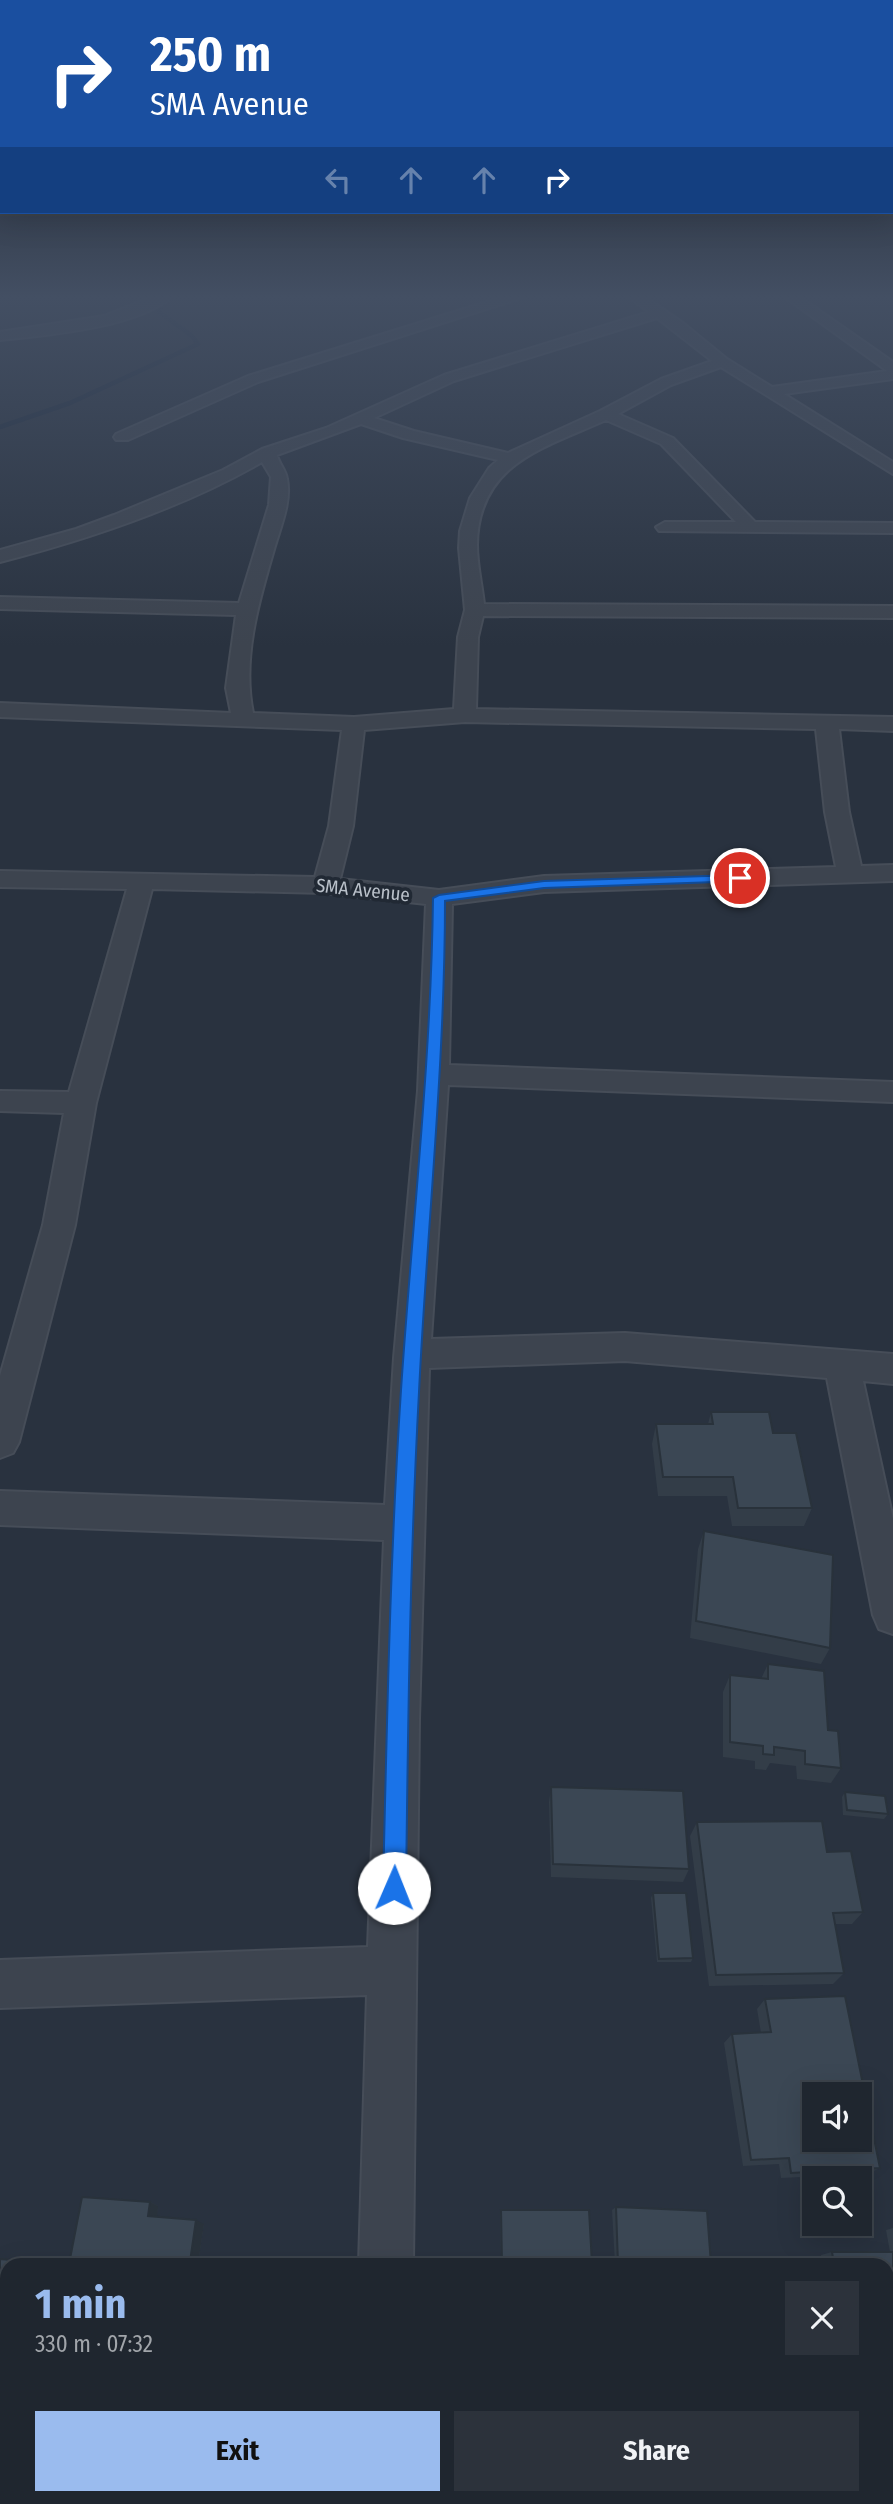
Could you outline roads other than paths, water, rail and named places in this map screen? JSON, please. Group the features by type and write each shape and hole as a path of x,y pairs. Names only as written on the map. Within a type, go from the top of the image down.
{"street":[{"path":"122,437 179,412"},
{"path":"0,556 82,533 120,519 229,474 268,452 332,431 374,412"},
{"path":"465,715 464,686 468,637 475,610 468,548 472,516 495,472 510,458 610,412"},
{"path":"800,412 893,469"},
{"path":"606,414 667,441 750,527"},
{"path":"360,418 409,435 510,458"},
{"path":"243,720 237,688 247,609 278,505 279,477 271,467 268,452"},
{"path":"665,527 893,528"},
{"path":"0,603 247,609"},
{"path":"475,610 893,612"},
{"path":"0,710 354,724 465,715 827,725 893,724"},
{"path":"326,885 341,827 354,724"},
{"path":"827,725 838,812 850,874"},
{"name":"SMA Avenue","path":"0,879 326,885 439,898 544,884 893,873"},
{"path":"0,1442 60,1225 81,1103 142,880"},
{"path":"387,2258 405,1523 413,1354 439,978 439,898"},
{"path":"433,1074 893,1092"},
{"path":"0,1101 81,1103"},
{"path":"413,1354 625,1347 893,1368"},
{"path":"842,1364 893,1615"},
{"path":"0,1508 405,1523"},
{"path":"0,1984 393,1970"}],"waterway":[{"path":"0,427 44,412"}]}
